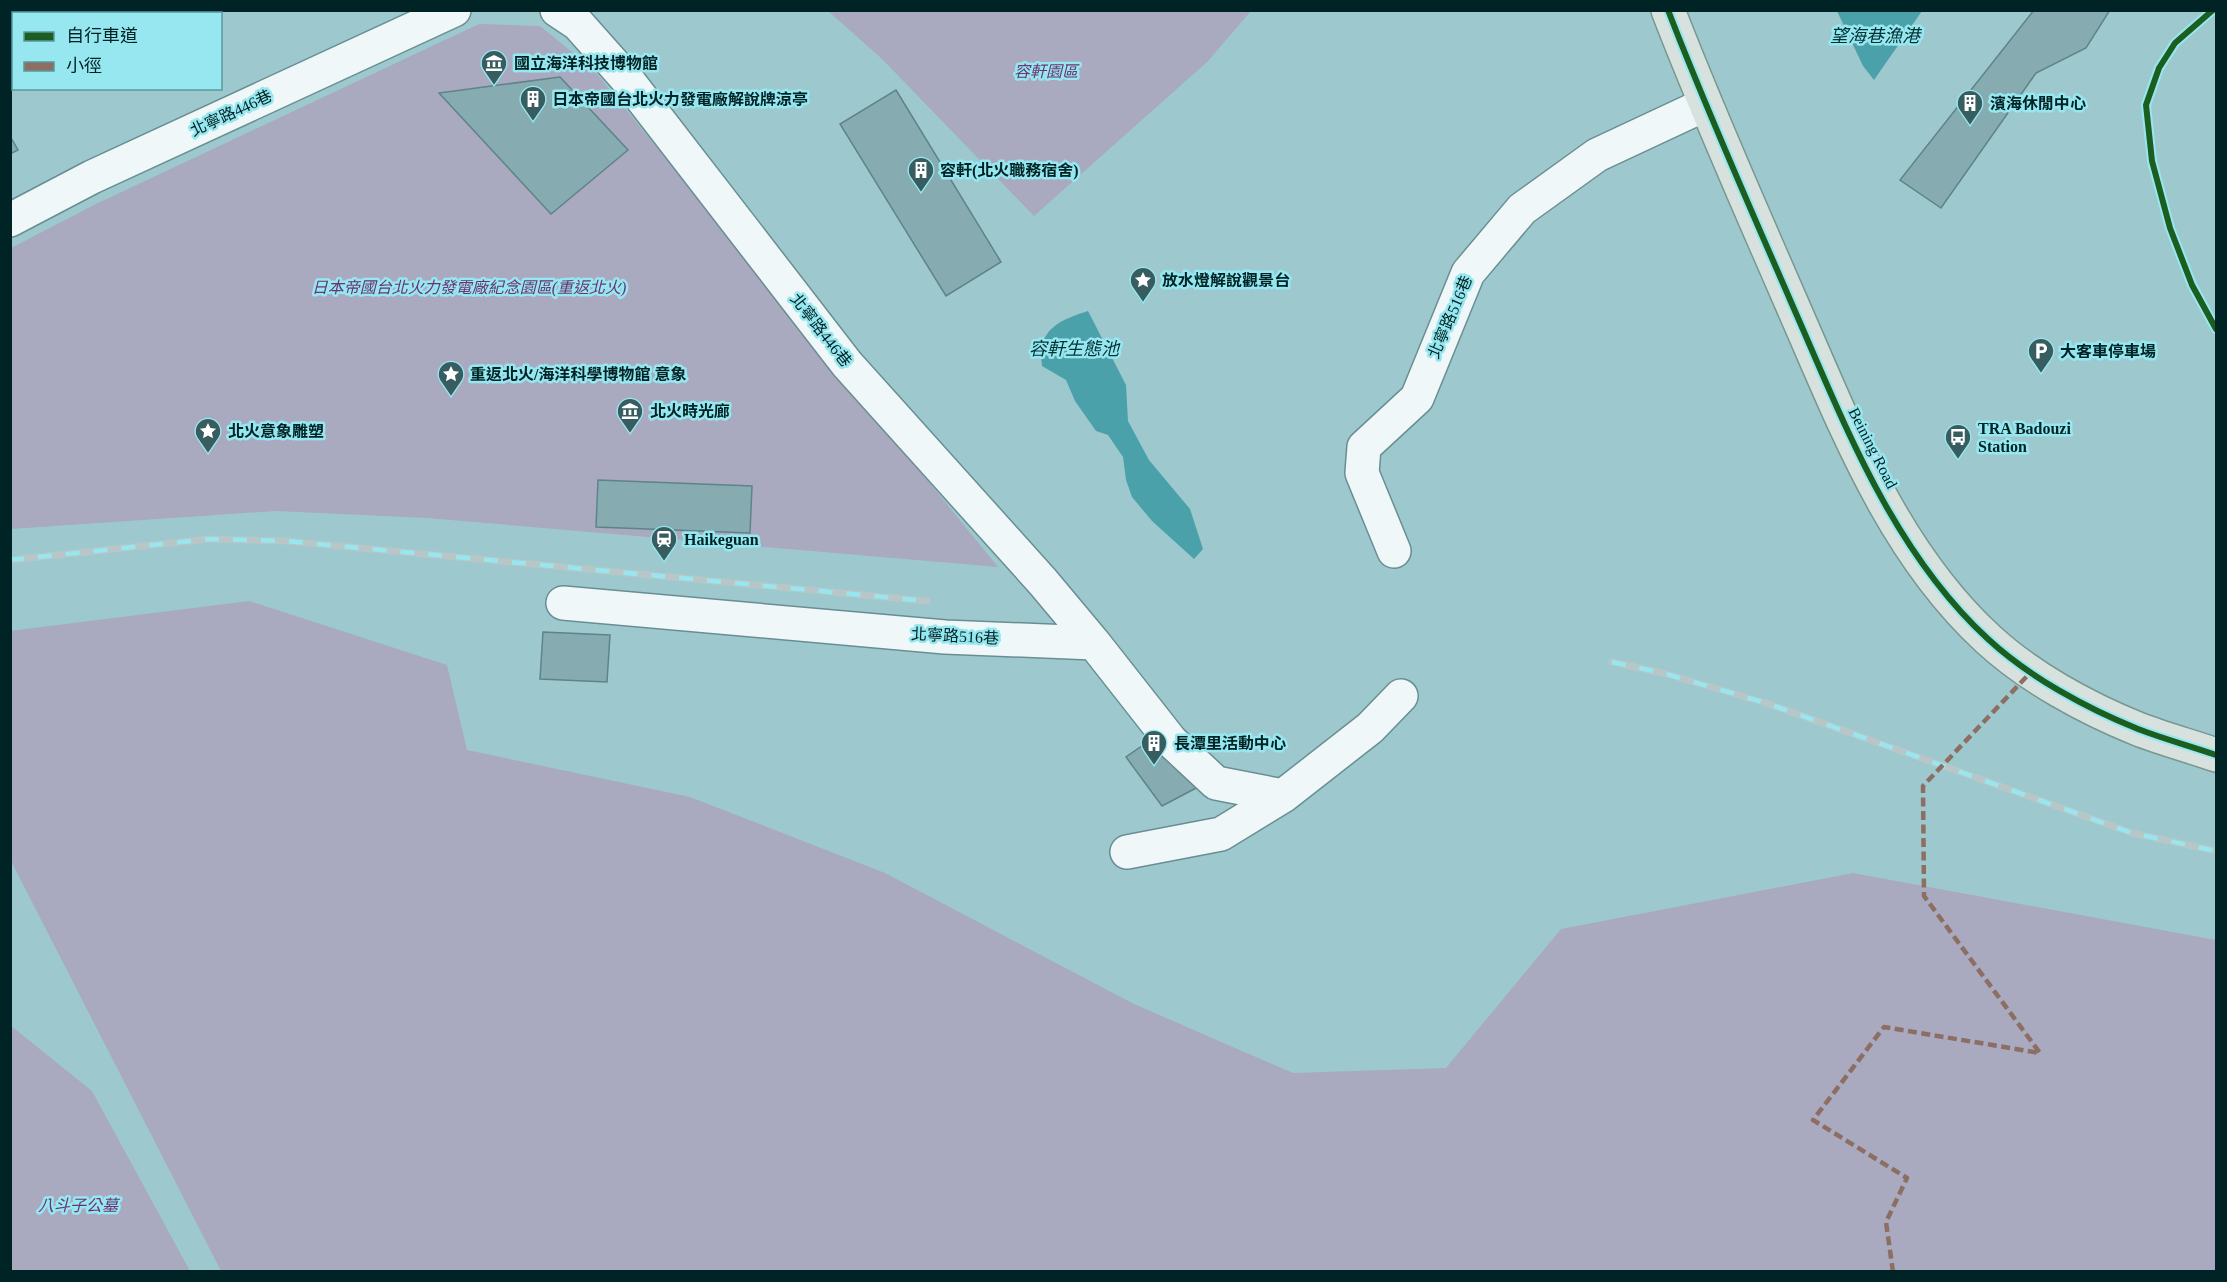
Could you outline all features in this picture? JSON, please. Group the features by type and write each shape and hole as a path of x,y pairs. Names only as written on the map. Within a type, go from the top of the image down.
{"main road":[{"name":"Beining Road","path":"1668,10 1704,105 1857,452 1902,532 1938,585 1988,639 2030,673 2091,707 2138,729 2217,755"}],"lane":[{"name":"北寧路446巷","path":"10,220 92,177 454,10"},
{"name":"北寧路446巷","path":"557,10 578,24 626,78 847,364 1043,582 1094,643"},
{"name":"北寧路516巷","path":"1394,551 1362,473 1364,447 1418,398 1467,273 1522,209 1598,155 1704,105"},
{"name":"北寧路516巷","path":"563,603 945,637 1094,643"},
{"path":"1094,643 1171,741 1216,783 1282,796"},
{"path":"1127,852 1221,834 1282,796 1370,729 1401,696"}],"green space":[{"path":"11,10 106,11 12,12 11,36"},
{"name":"容軒園區","path":"828,11 1251,11 1207,62 1034,216 882,59"},
{"name":"日本帝國台北火力發電廠紀念園區(重返北火)","path":"479,24 540,26 593,69 998,567 427,518 276,511 11,529 11,248 94,205"},
{"path":"249,601 447,665 467,750 690,797 885,873 1134,1004 1293,1073 1446,1068 1561,929 1853,873 2216,940 2216,1271 221,1271 11,861 10,631"},
{"name":"八斗子公墓","path":"10,1025 92,1091 190,1271 11,1271"}],"water":[{"name":"望海巷漁港","path":"1837,11 1922,11 1874,80 1863,66"},
{"name":"容軒生態池","path":"1088,311 1126,385 1128,421 1149,460 1190,509 1203,549 1194,559 1152,521 1132,497 1126,480 1123,457 1108,435 1096,431 1075,401 1066,380 1042,366 1043,344 1051,329 1067,319"}],"building":[{"name":"濱海休閒中心","path":"2034,10 2110,10 2086,48 2036,73 1941,208 1900,180"},
{"name":"日本帝國台北火力發電廠解說牌涼亭","path":"560,77 628,150 551,214 439,93"},
{"name":"容軒(北火職務宿舍)","path":"896,90 1001,262 946,296 840,124"},
{"path":"10,136 18,150 10,154"},
{"name":"Haikeguan","path":"598,480 752,486 750,533 596,527"},
{"path":"543,632 610,635 607,682 540,679"},
{"name":"長潭里活動中心","path":"1152,739 1182,774 1198,787 1162,806 1126,757"}],"railway":[{"path":"10,560 209,539 286,541 927,601"},
{"path":"1612,662 1663,673 1766,703 2132,833 2216,851"}],"marked path":[{"path":"1893,1272 1886,1222 1907,1178 1813,1120 1884,1027 2040,1053 1924,896 1923,786 2030,673"}],"cycle path":[{"path":"1668,10 1697,84 1830,392 1873,481 1897,524 1924,565 1954,604 1988,639 2040,679 2118,721 2216,755"},
{"path":"2213,10 2175,43 2159,68 2146,105 2152,161 2170,228 2192,285 2216,329"}],"place":[{"name":"國立海洋科技博物館","path":"494,86"},
{"name":"日本帝國台北火力發電廠解說牌涼亭","path":"533,122"},
{"name":"濱海休閒中心","path":"1970,126"},
{"name":"容軒(北火職務宿舍)","path":"921,193"},
{"name":"放水燈解說觀景台","path":"1143,303"},
{"name":"大客車停車場","path":"2041,374"},
{"name":"重返北火/海洋科學博物館 意象","path":"451,397"},
{"name":"北火時光廊","path":"630,434"},
{"name":"北火意象雕塑","path":"208,454"},
{"name":"TRA Badouzi Station","path":"1958,460"},
{"name":"Haikeguan","path":"664,562"},
{"name":"長潭里活動中心","path":"1154,766"}]}
